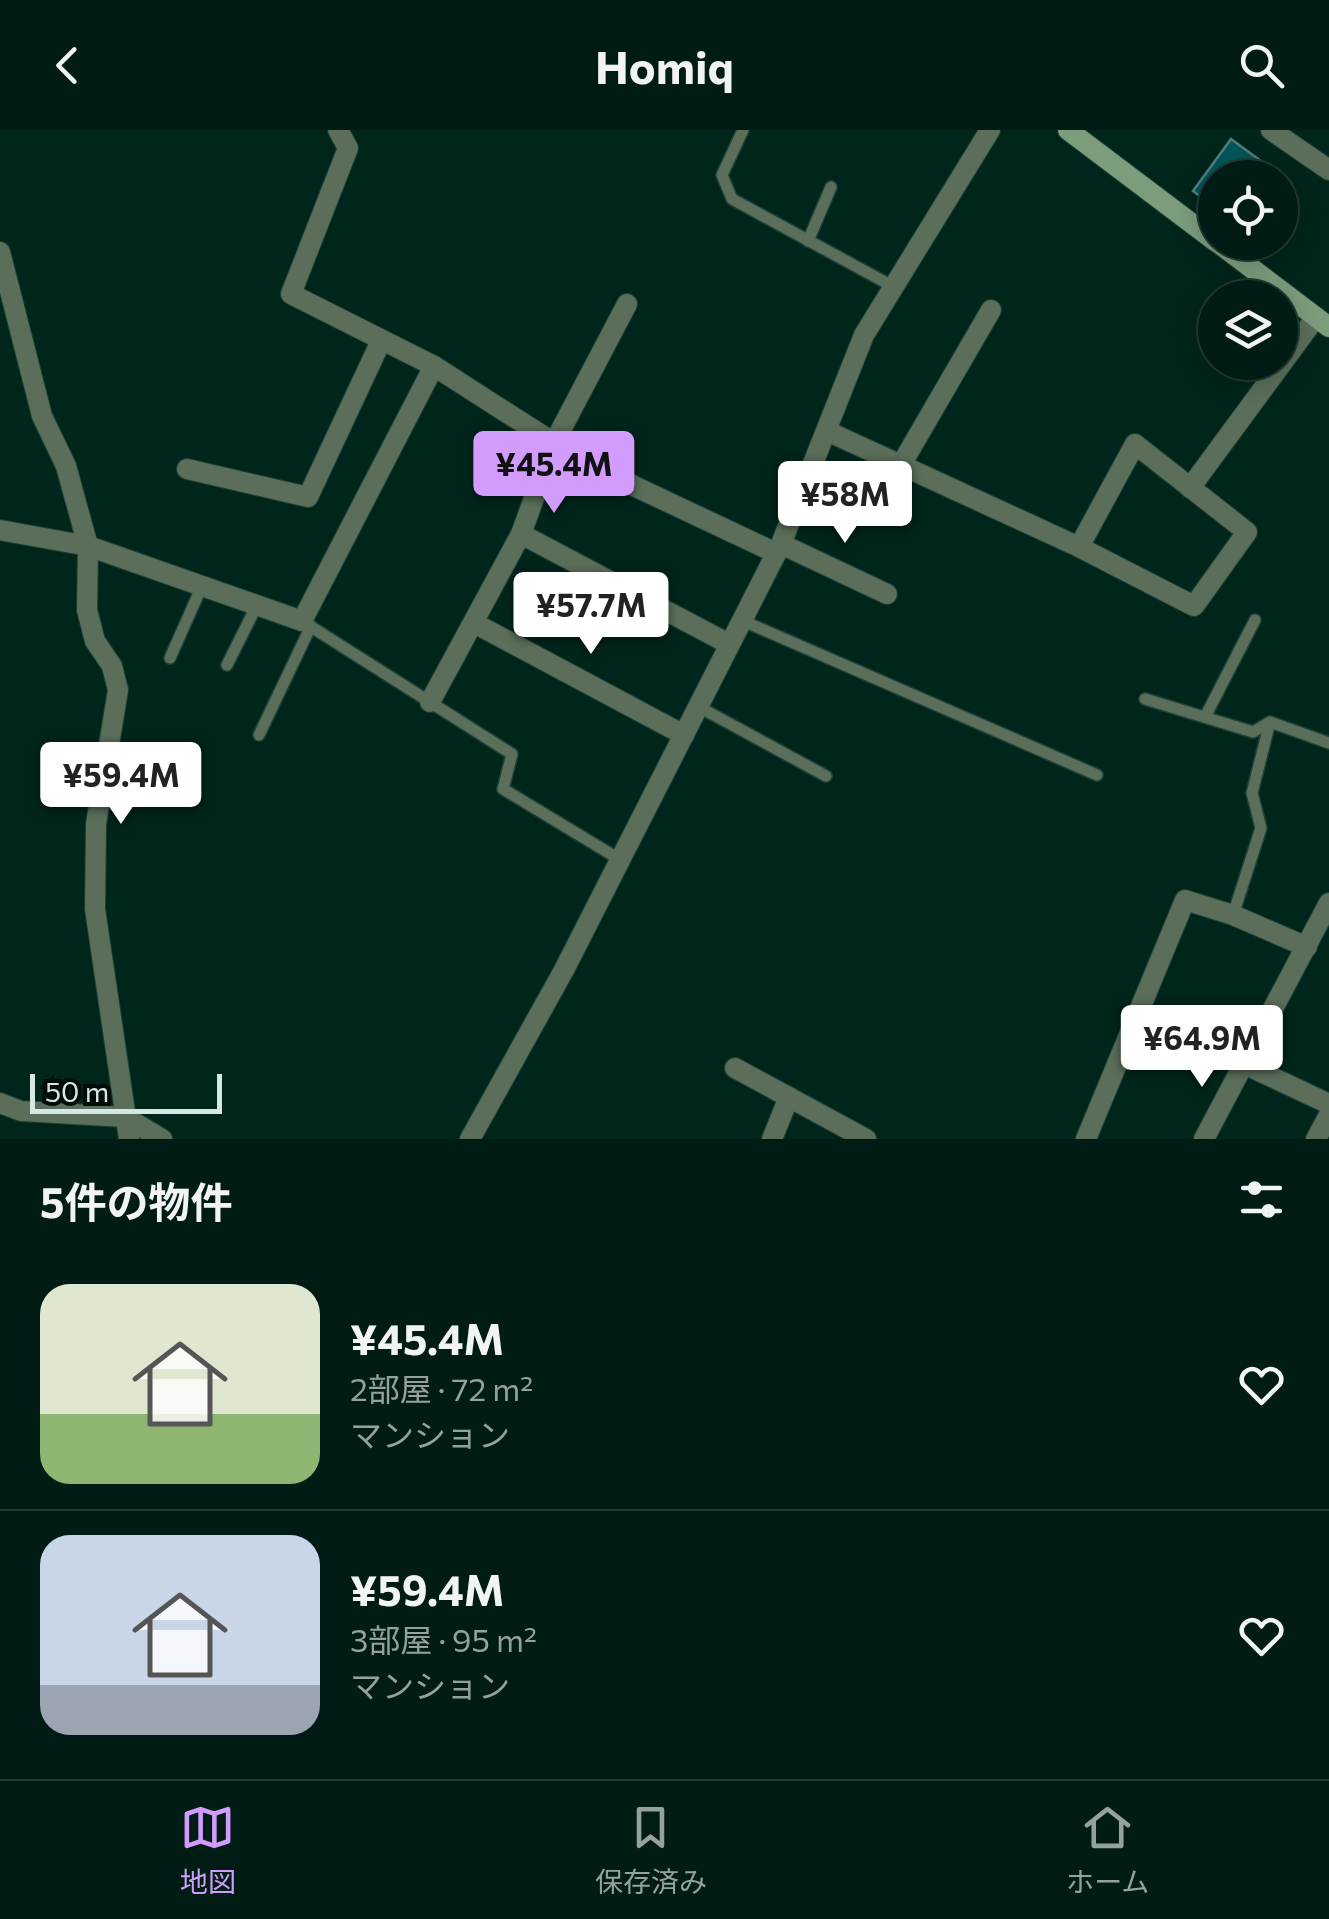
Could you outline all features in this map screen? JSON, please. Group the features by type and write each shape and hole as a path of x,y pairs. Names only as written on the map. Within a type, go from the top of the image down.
{"main road":[{"path":"1068,130 1198,228"},
{"path":"1240,260 1322,322"}],"street":[{"path":"338,130 348,148 290,294 434,366 554,442 636,488 887,594"},
{"path":"470,1139 564,970 779,548 864,335 990,130"},
{"path":"1286,134 1329,170"},
{"path":"0,252 42,416 66,466 88,546 86,610 95,641 112,666 118,690 96,824 95,909 129,1139"},
{"path":"430,702 521,534 554,442 628,304"},
{"path":"901,465 991,310"},
{"path":"1190,488 1322,322"},
{"path":"188,469 308,497 381,341"},
{"path":"0,530 88,546 306,624 434,366"},
{"path":"826,432 1079,547 1194,606 1247,532 1135,444 1079,547"},
{"path":"521,534 729,644"},
{"path":"474,623 684,735"},
{"path":"1086,1139 1185,900 1233,915 1307,947"},
{"path":"1204,1139 1329,903"},
{"path":"1244,1064 1329,1104"},
{"path":"735,1068 866,1139"},
{"path":"772,1139 789,1097"},
{"path":"0,1103 21,1110 126,1117 162,1139"},
{"path":"1316,1139 1329,1115"}],"lane":[{"path":"743,130 722,175 732,200 894,287"},
{"path":"808,240 831,187"},
{"path":"170,658 202,586"},
{"path":"227,665 257,606"},
{"path":"741,620 1097,775"},
{"path":"1205,717 1255,620"},
{"path":"259,735 306,624 512,754 502,789 619,859"},
{"path":"1145,698 1253,732 1270,722"},
{"path":"700,707 826,776"},
{"path":"1270,722 1329,743"},
{"path":"1233,915 1261,828 1252,793 1270,722"}],"building":[{"path":"1231,139 1260,160 1216,160"}]}
